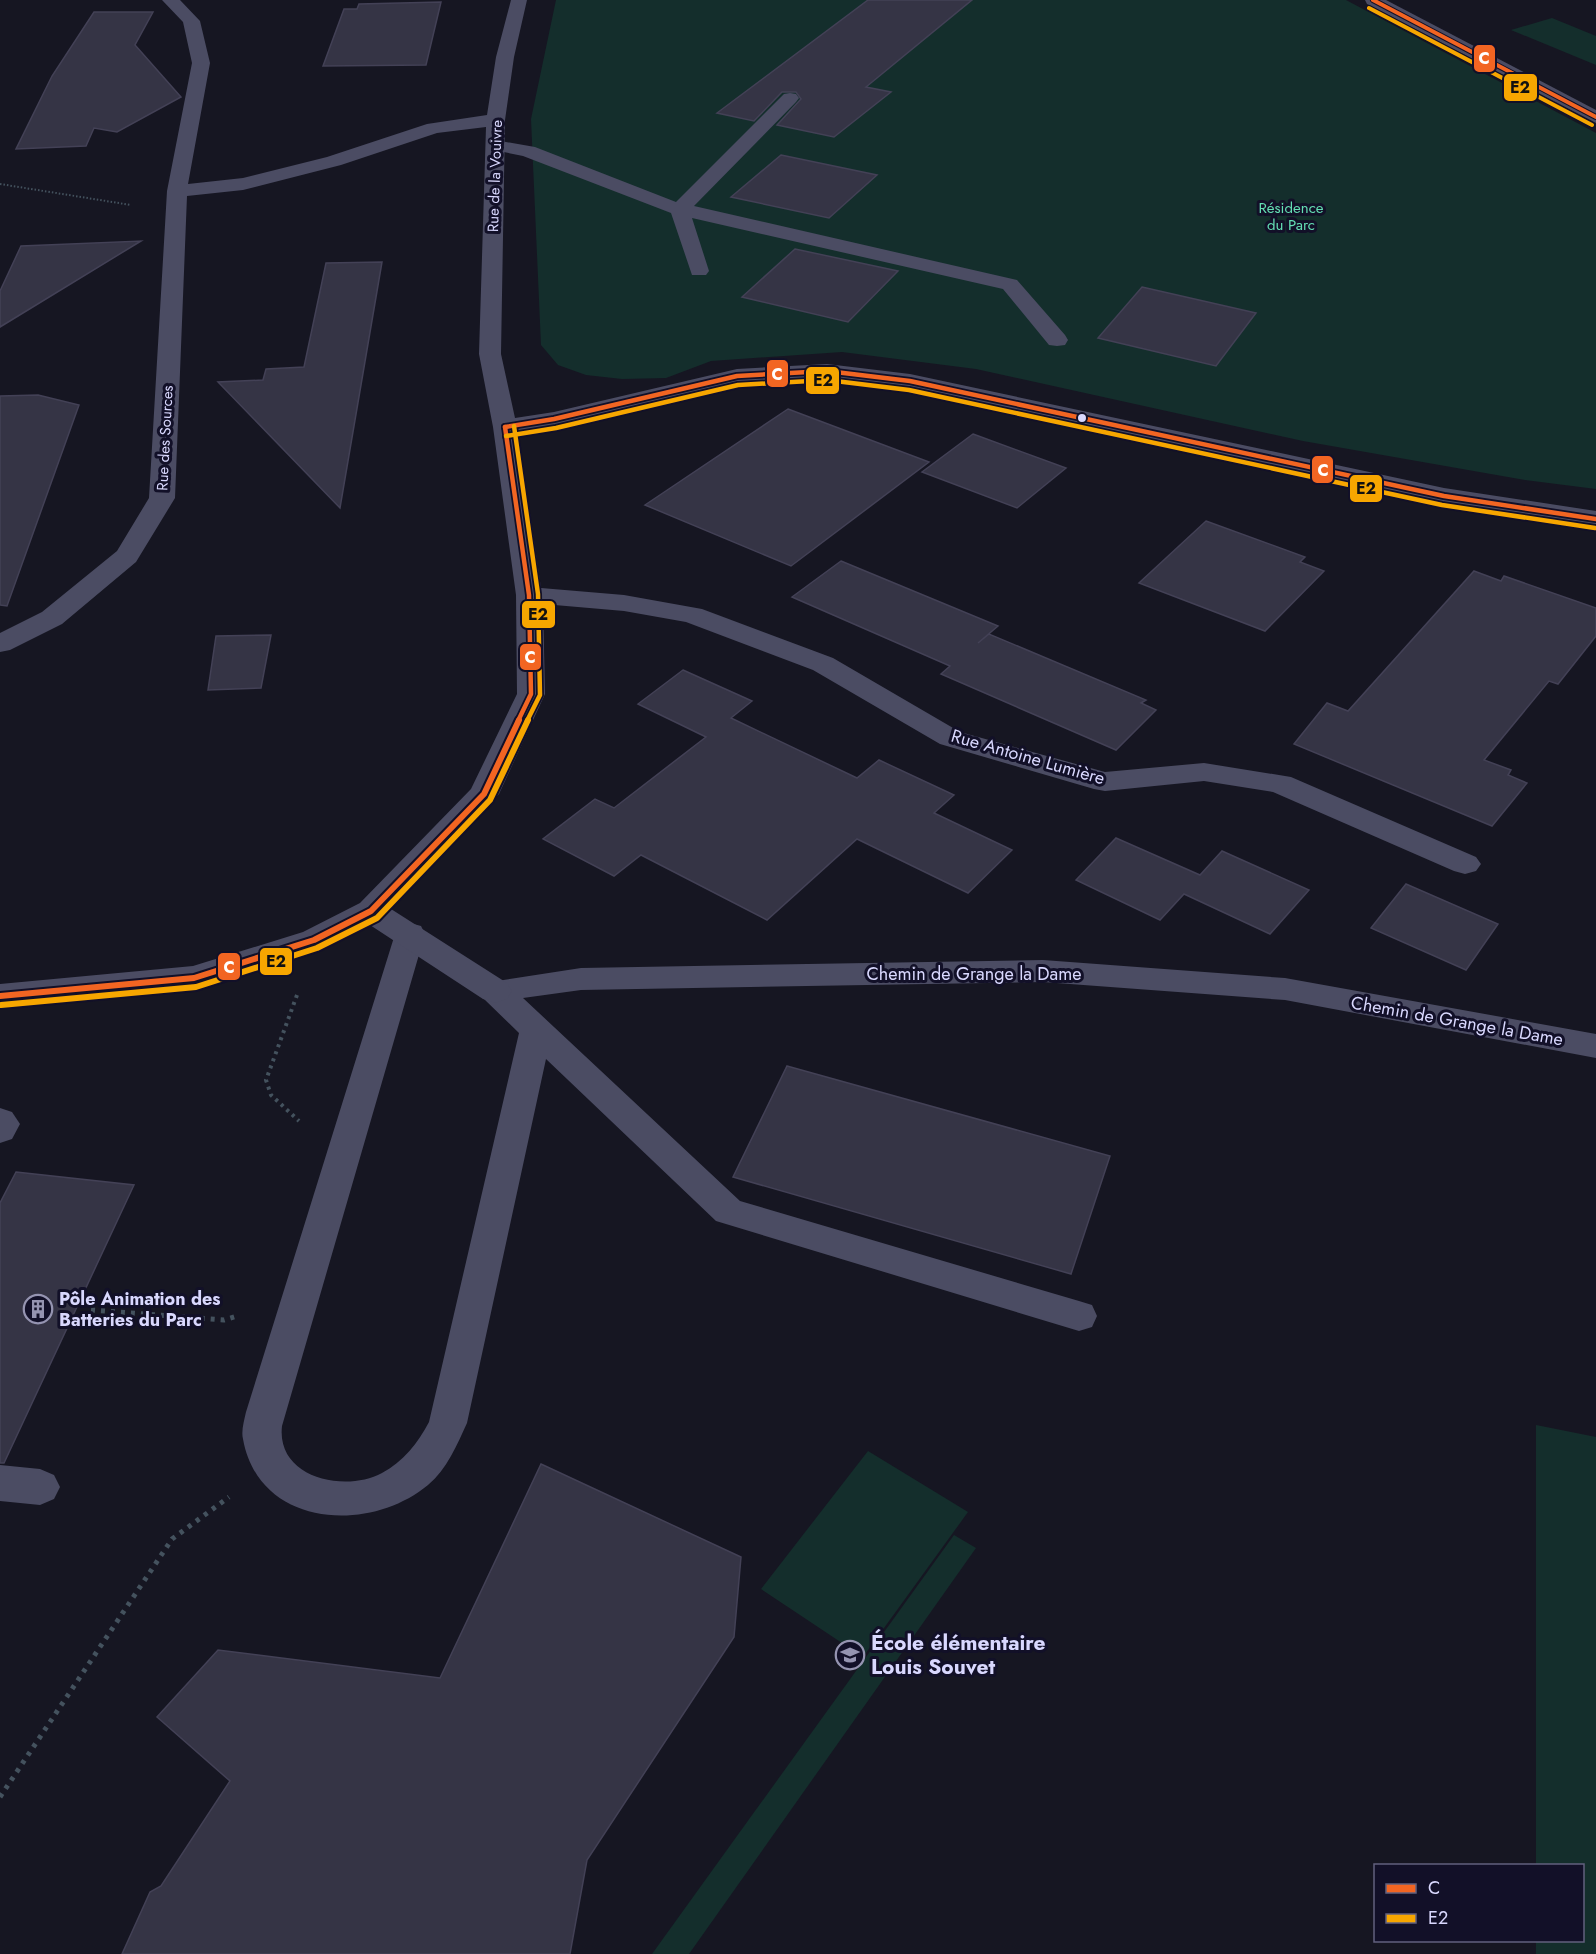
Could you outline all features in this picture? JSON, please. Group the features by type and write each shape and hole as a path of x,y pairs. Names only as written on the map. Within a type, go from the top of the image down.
{"street":[{"name":"Rue des Sources","path":"0,644 52,618 127,556 162,498 176,202 201,63 191,21 170,0"},
{"name":"Rue de la Vouivre","path":"0,996 194,978 314,940 371,911 484,794 531,694 529,595 505,427 490,354 496,120 505,57 519,0"},
{"path":"1373,0 1596,117"},
{"path":"176,202 334,161 434,128 496,120"},
{"path":"505,427 554,419 737,376 827,371 910,381 1444,496 1596,519"},
{"name":"Rue Antoine Lumière","path":"529,595 624,603 692,615 823,664 950,738 1105,782 1204,772 1280,784 1466,864"},
{"path":"371,911 410,934 495,991"}],"lane":[{"path":"680,209 790,98"},
{"path":"495,145 528,151 680,209 1010,284 1057,340"},
{"path":"680,209 699,270"},
{"path":"410,934 265,1412 262,1439 271,1465 290,1485 318,1497 351,1499 385,1491 414,1474 436,1450 448,1423 536,1031"},
{"name":"Chemin de Grange la Dame","path":"495,991 581,979 1043,971 1285,989 1596,1046"},
{"path":"495,991 728,1211 1079,1316"},
{"path":"0,1121 3,1124 0,1130"},
{"path":"0,1483 40,1487"}],"path":[{"path":"0,184 176,202"},
{"path":"302,1124 270,1095 266,1080 314,940"},
{"path":"92,1310 224,1320 242,1314"},
{"path":"0,1797 172,1539 271,1465"}],"green space":[{"name":"Résidence du Parc","path":"556,0 1346,0 1596,133 1596,489 1525,480 1303,441 976,369 842,352 711,361 666,378 622,379 586,375 558,365 541,345 531,119"},
{"path":"1552,18 1596,36 1596,65 1511,30"},
{"path":"1536,1425 1596,1437 1596,1954 1536,1954 1536,1942 1584,1942 1584,1864 1536,1864"},
{"path":"868,1451 968,1512 863,1657 761,1589"},
{"path":"954,1535 976,1548 689,1954 652,1954"}],"building":[{"path":"868,0 972,0 866,87 891,92 834,137 777,125 801,99 796,92 782,92 754,121 717,113"},
{"path":"441,2 426,65 323,66 344,9 357,9 359,4"},
{"path":"94,12 153,12 135,45 181,97 117,132 94,128 86,146 16,149 52,76"},
{"path":"781,155 877,175 829,218 731,197"},
{"path":"141,241 0,327 0,291 21,246"},
{"path":"795,249 898,271 848,322 742,297"},
{"path":"382,262 340,508 218,382 263,380 266,369 304,367 326,263"},
{"path":"1142,287 1256,313 1216,366 1098,338"},
{"path":"38,395 79,405 7,606 0,605 0,396"},
{"path":"788,409 929,462 791,566 645,505"},
{"path":"973,434 1066,468 1017,508 922,472"},
{"path":"1206,521 1305,557 1300,562 1324,571 1265,631 1139,583"},
{"path":"841,561 998,626 978,643 989,634 1146,700 1141,703 1156,710 1116,750 941,674 950,666 792,597"},
{"path":"1474,571 1501,581 1504,576 1596,608 1596,636 1558,684 1549,681 1484,760 1511,770 1508,775 1527,783 1492,826 1294,744 1327,703 1348,711"},
{"path":"271,635 261,688 208,690 216,636"},
{"path":"683,670 752,701 731,718 857,778 879,760 954,795 934,813 1012,850 968,893 857,839 767,920 641,855 614,876 543,839 595,799 614,808 706,737 638,704"},
{"path":"1116,838 1200,875 1222,851 1309,890 1270,934 1184,894 1160,920 1076,880"},
{"path":"1406,884 1498,924 1466,970 1371,928"},
{"path":"787,1066 1110,1156 1071,1274 733,1177"},
{"name":"Pôle Animation des Batteries du Parc","path":"16,1172 134,1185 4,1463 0,1463 0,1203"},
{"path":"541,1464 741,1557 734,1637 587,1860 570,1954 122,1954 150,1892 161,1886 230,1781 157,1717 218,1650 440,1678"}],"transit line":[{"name":"C","path":"1373,0 1596,117"},
{"name":"E2","path":"1369,8 1592,125"},
{"name":"C","path":"505,427 554,419 737,376 827,371 910,381 1444,496 1596,519"},
{"name":"E2","path":"506,436 556,428 738,385 827,380 909,390 1442,505 1595,528"},
{"name":"E2","path":"1,1005 196,987 317,948 377,918 490,800 540,695 538,594 514,426"},
{"name":"C","path":"0,996 194,978 314,940 371,911 484,794 531,694 529,595 505,427"}],"place":[{"name":"Pôle Animation des Batteries du Parc","path":"38,1309"},
{"name":"École élémentaire Louis Souvet","path":"850,1655"}]}
